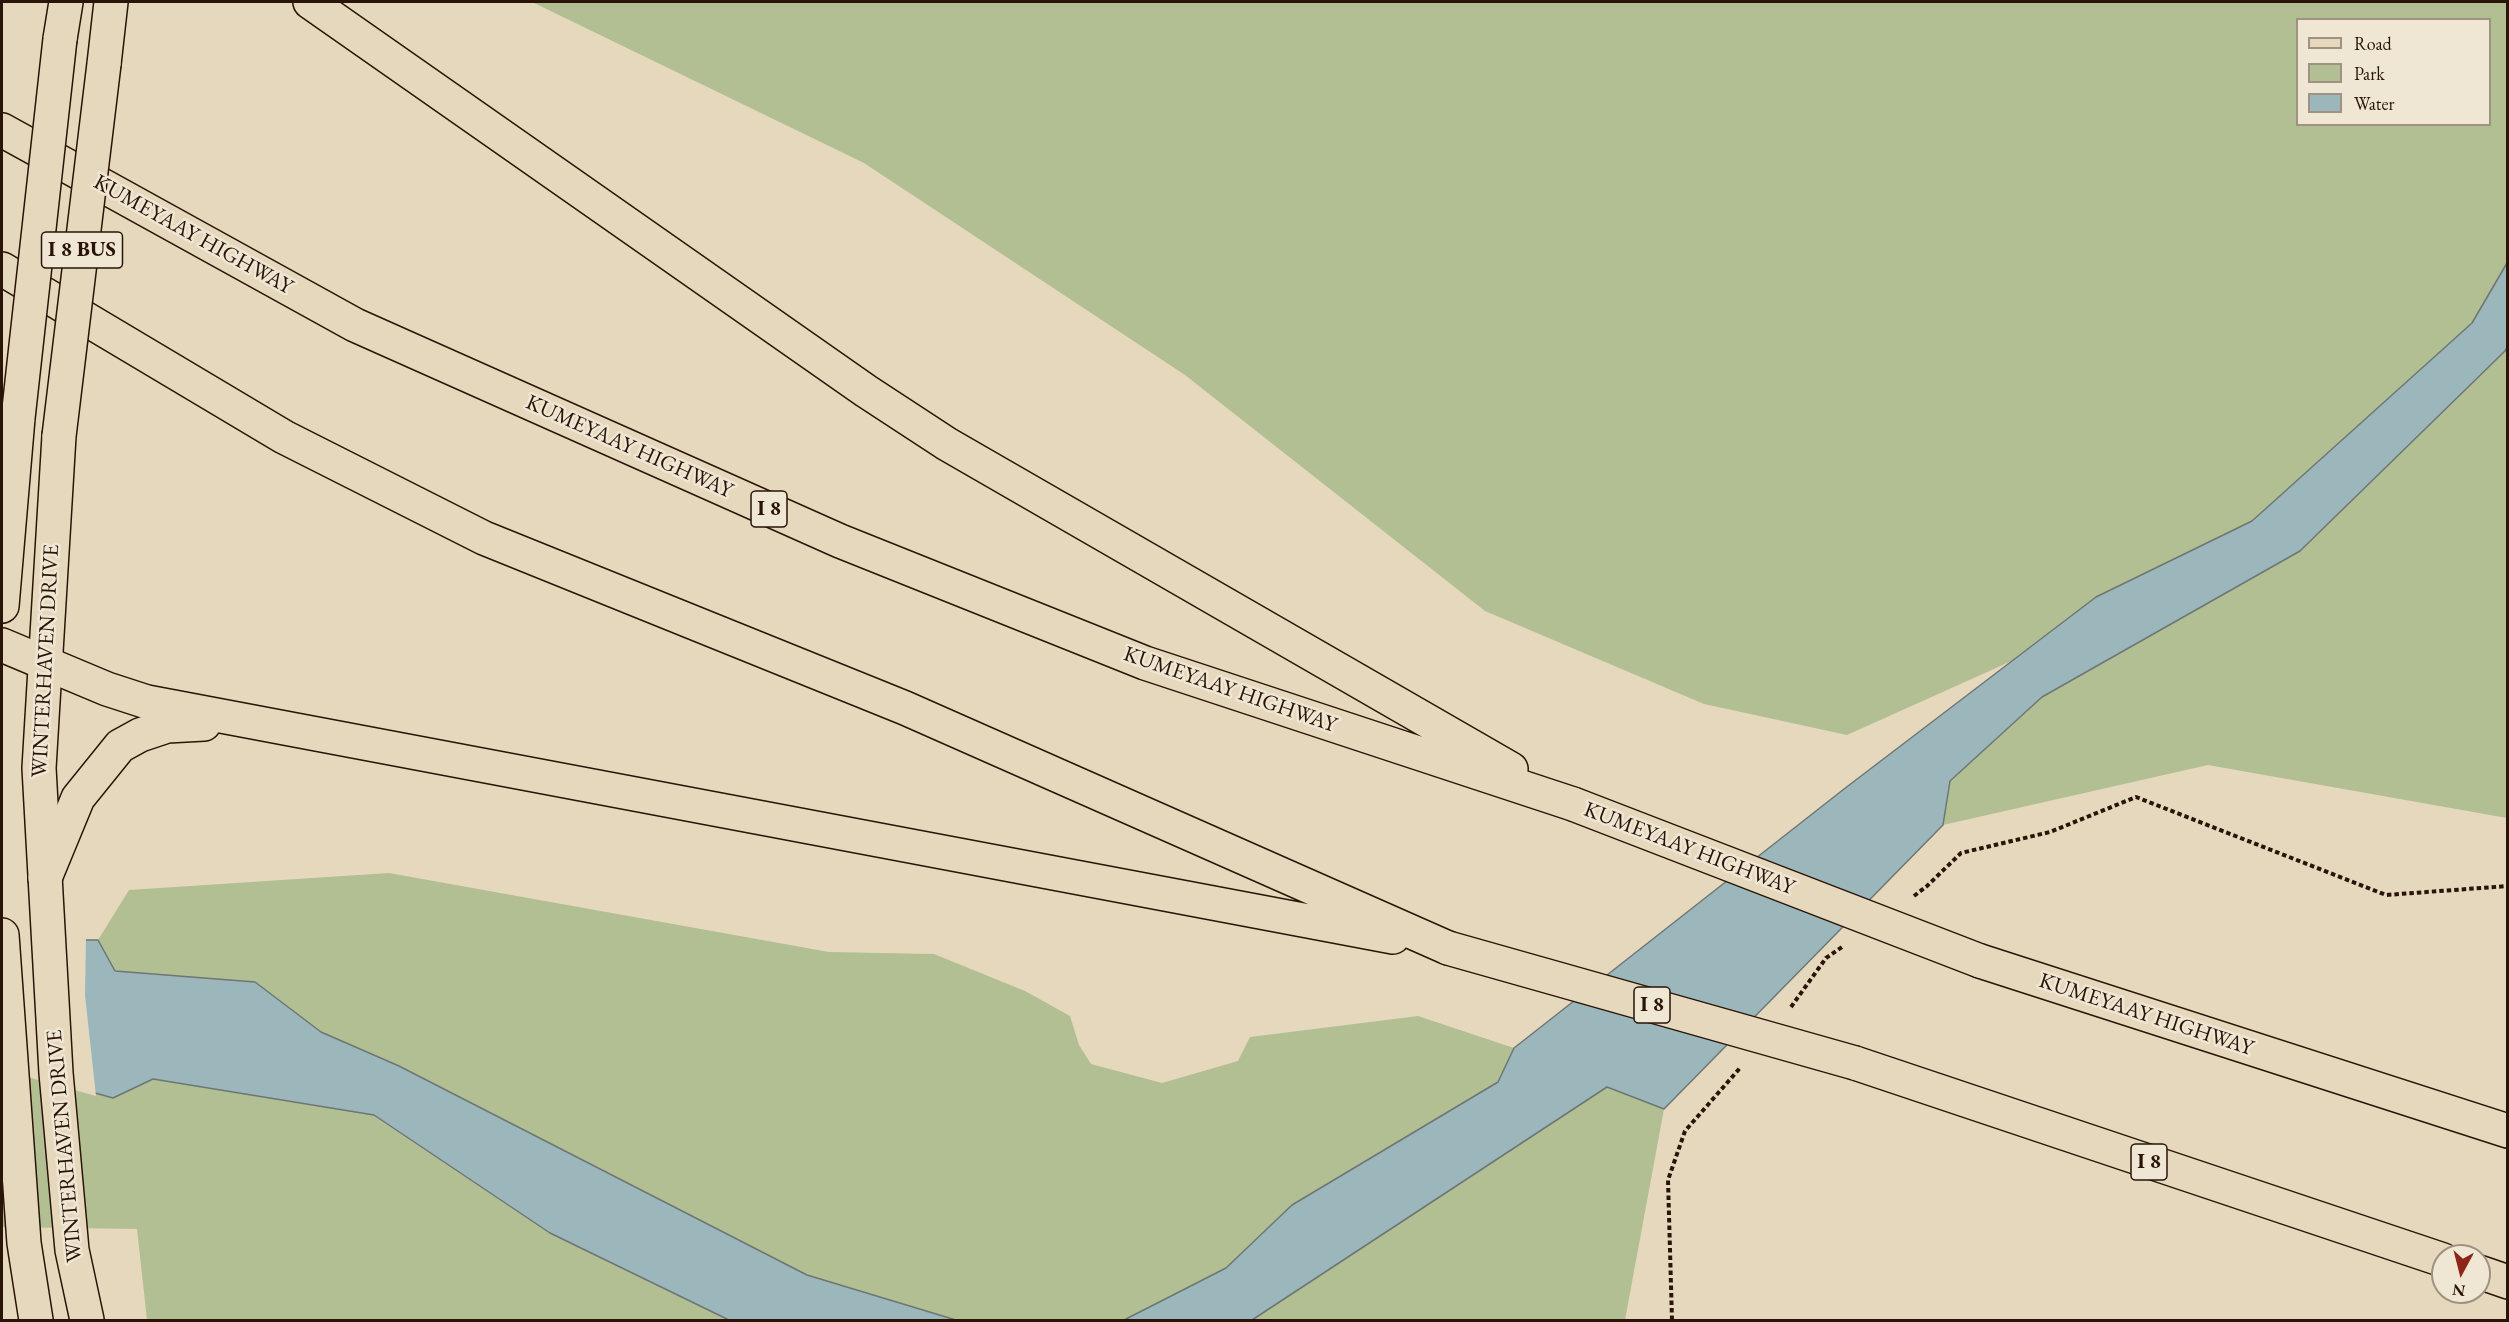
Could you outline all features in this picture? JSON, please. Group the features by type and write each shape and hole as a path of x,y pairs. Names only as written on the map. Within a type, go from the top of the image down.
{"main road":[{"name":"WINTERHAVEN DRIVE","path":"2,606 18,418 66,2"},
{"name":"WINTERHAVEN DRIVE","path":"87,1320 72,1250 56,1073 39,768 59,436 111,2"},
{"path":"310,2 856,384 947,444 1192,587 1573,804"},
{"name":"KUMEYAAY HIGHWAY","path":"2,130 356,325 840,541 1145,663 1573,804 1980,961 2508,1131"},
{"name":"I 8","path":"2,269 284,437 484,538 905,708 1448,948 1855,1063 2431,1256"},
{"path":"2,645 107,689 147,702 1448,948"},
{"path":"45,878 78,798 120,746 140,735 167,726 245,721"},
{"name":"WINTERHAVEN DRIVE","path":"2,935 24,1243 36,1320"},
{"path":"2491,1276 2508,1282"}],"green space":[{"path":"532,2 2507,2 2507,263 2472,323 2252,521 2096,597 2016,659 1847,735 1704,704 1485,611 1185,375 864,163"},
{"path":"2507,346 2507,818 2208,765 1943,825 1950,781 2042,697 2300,551"},
{"path":"389,873 829,952 934,954 1025,991 1070,1016 1079,1045 1091,1064 1162,1083 1238,1061 1250,1037 1418,1016 1514,1048 1498,1082 1292,1205 1226,1268 1124,1320 956,1320 807,1275 400,1066 321,1032 255,982 114,971 98,940 129,890"},
{"path":"2,1067 113,1098 152,1079 374,1115 550,1233 729,1320 147,1320 137,1229 2,1227"},
{"path":"1607,1087 1664,1109 1625,1320 1252,1320"}],"water":[{"path":"2507,263 2508,346 2505,351 2300,551 2042,697 1950,781 1943,825 1664,1109 1607,1087 1252,1320 1124,1320 1226,1268 1292,1205 1498,1082 1514,1048 1844,789 2096,597 2252,521 2472,323"},
{"path":"2,940 98,940 115,971 255,982 321,1032 399,1066 807,1275 956,1320 729,1320 550,1233 374,1115 153,1079 113,1098 2,1067"}],"pier":[{"path":"2,937 86,937 85,995 96,1096 2,1070"}]}
